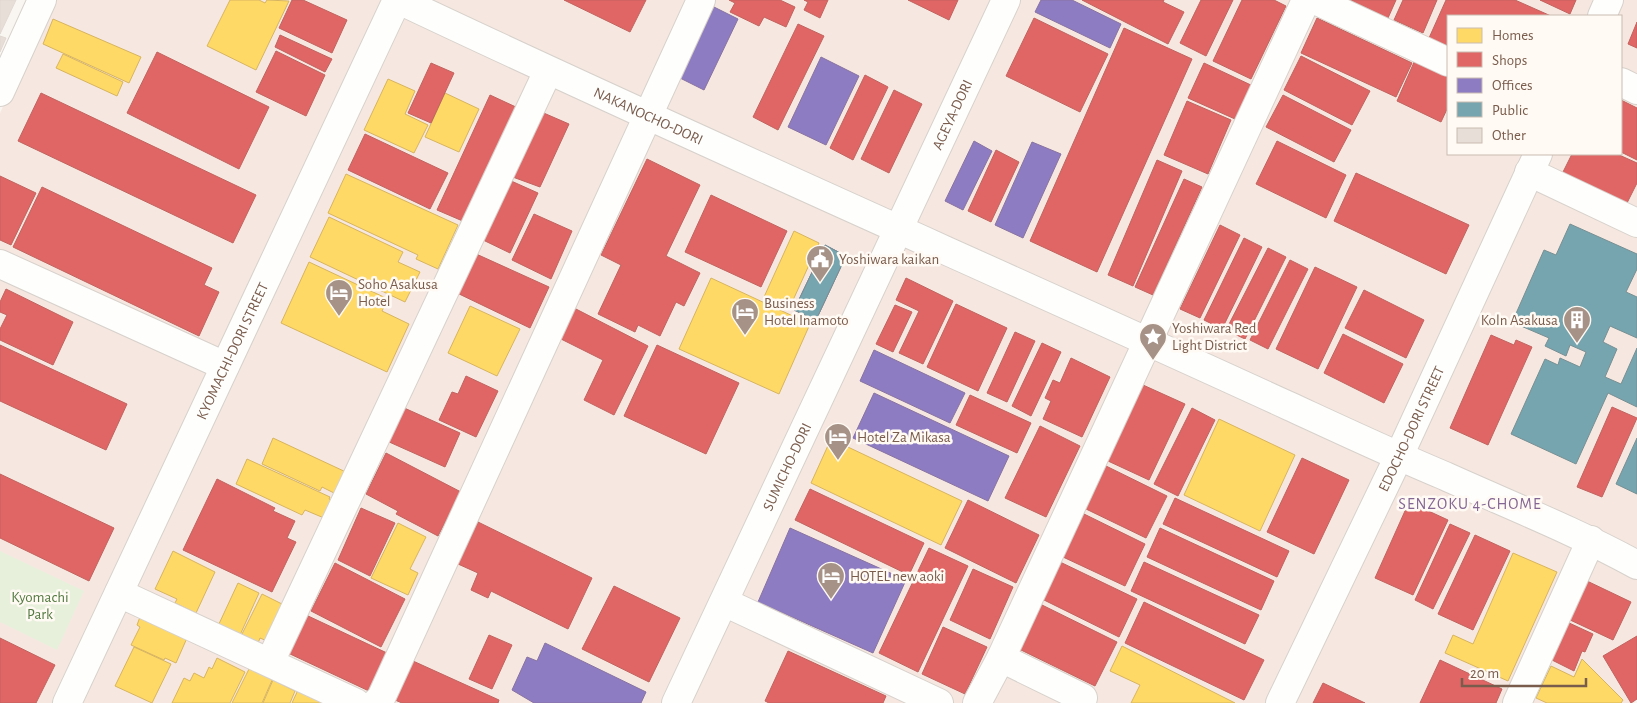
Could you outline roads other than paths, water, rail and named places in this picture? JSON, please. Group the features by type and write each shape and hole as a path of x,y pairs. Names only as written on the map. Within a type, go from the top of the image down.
{"street":[{"path":"1,87 42,0"},
{"name":"NAKANOCHO-DORI","path":"398,0 548,71 898,230 1148,341 1398,456 1590,540 1637,565"},
{"name":"KYOMACHI-DORI STREET","path":"67,703 398,0"},
{"path":"376,703 386,689 701,0"},
{"name":"AGEYA-DORI","path":"898,230 1006,0"},
{"path":"977,703 1001,658 1306,0"},
{"path":"1315,0 1447,62"},
{"path":"1602,15 1609,0"},
{"path":"270,662 548,71"},
{"path":"1622,82 1637,90"},
{"path":"1533,163 1637,223"},
{"name":"EDOCHO-DORI STREET","path":"1280,703 1398,456 1533,163"},
{"name":"SUMICHO-DORI","path":"676,703 898,230"},
{"path":"0,264 225,366"},
{"path":"1517,703 1590,540"},
{"path":"119,593 356,703"},
{"path":"724,602 939,703"},
{"path":"1001,658 1083,698"}],"place":[{"name":"Yoshiwara kaikan","path":"820,283"},
{"name":"Soho Asakusa Hotel","path":"339,317"},
{"name":"Business Hotel Inamoto","path":"745,336"},
{"name":"Koln Asakusa","path":"1577,344"},
{"name":"Yoshiwara Red Light District","path":"1153,361"},
{"name":"Hotel Za Mikasa","path":"838,461"},
{"name":"HOTEL new aoki","path":"831,600"}],"district":[{"name":"SENZOKU 4-CHOME","path":"1470,504"}],"park label":[{"name":"Kyomachi Park","path":"40,606"}]}
